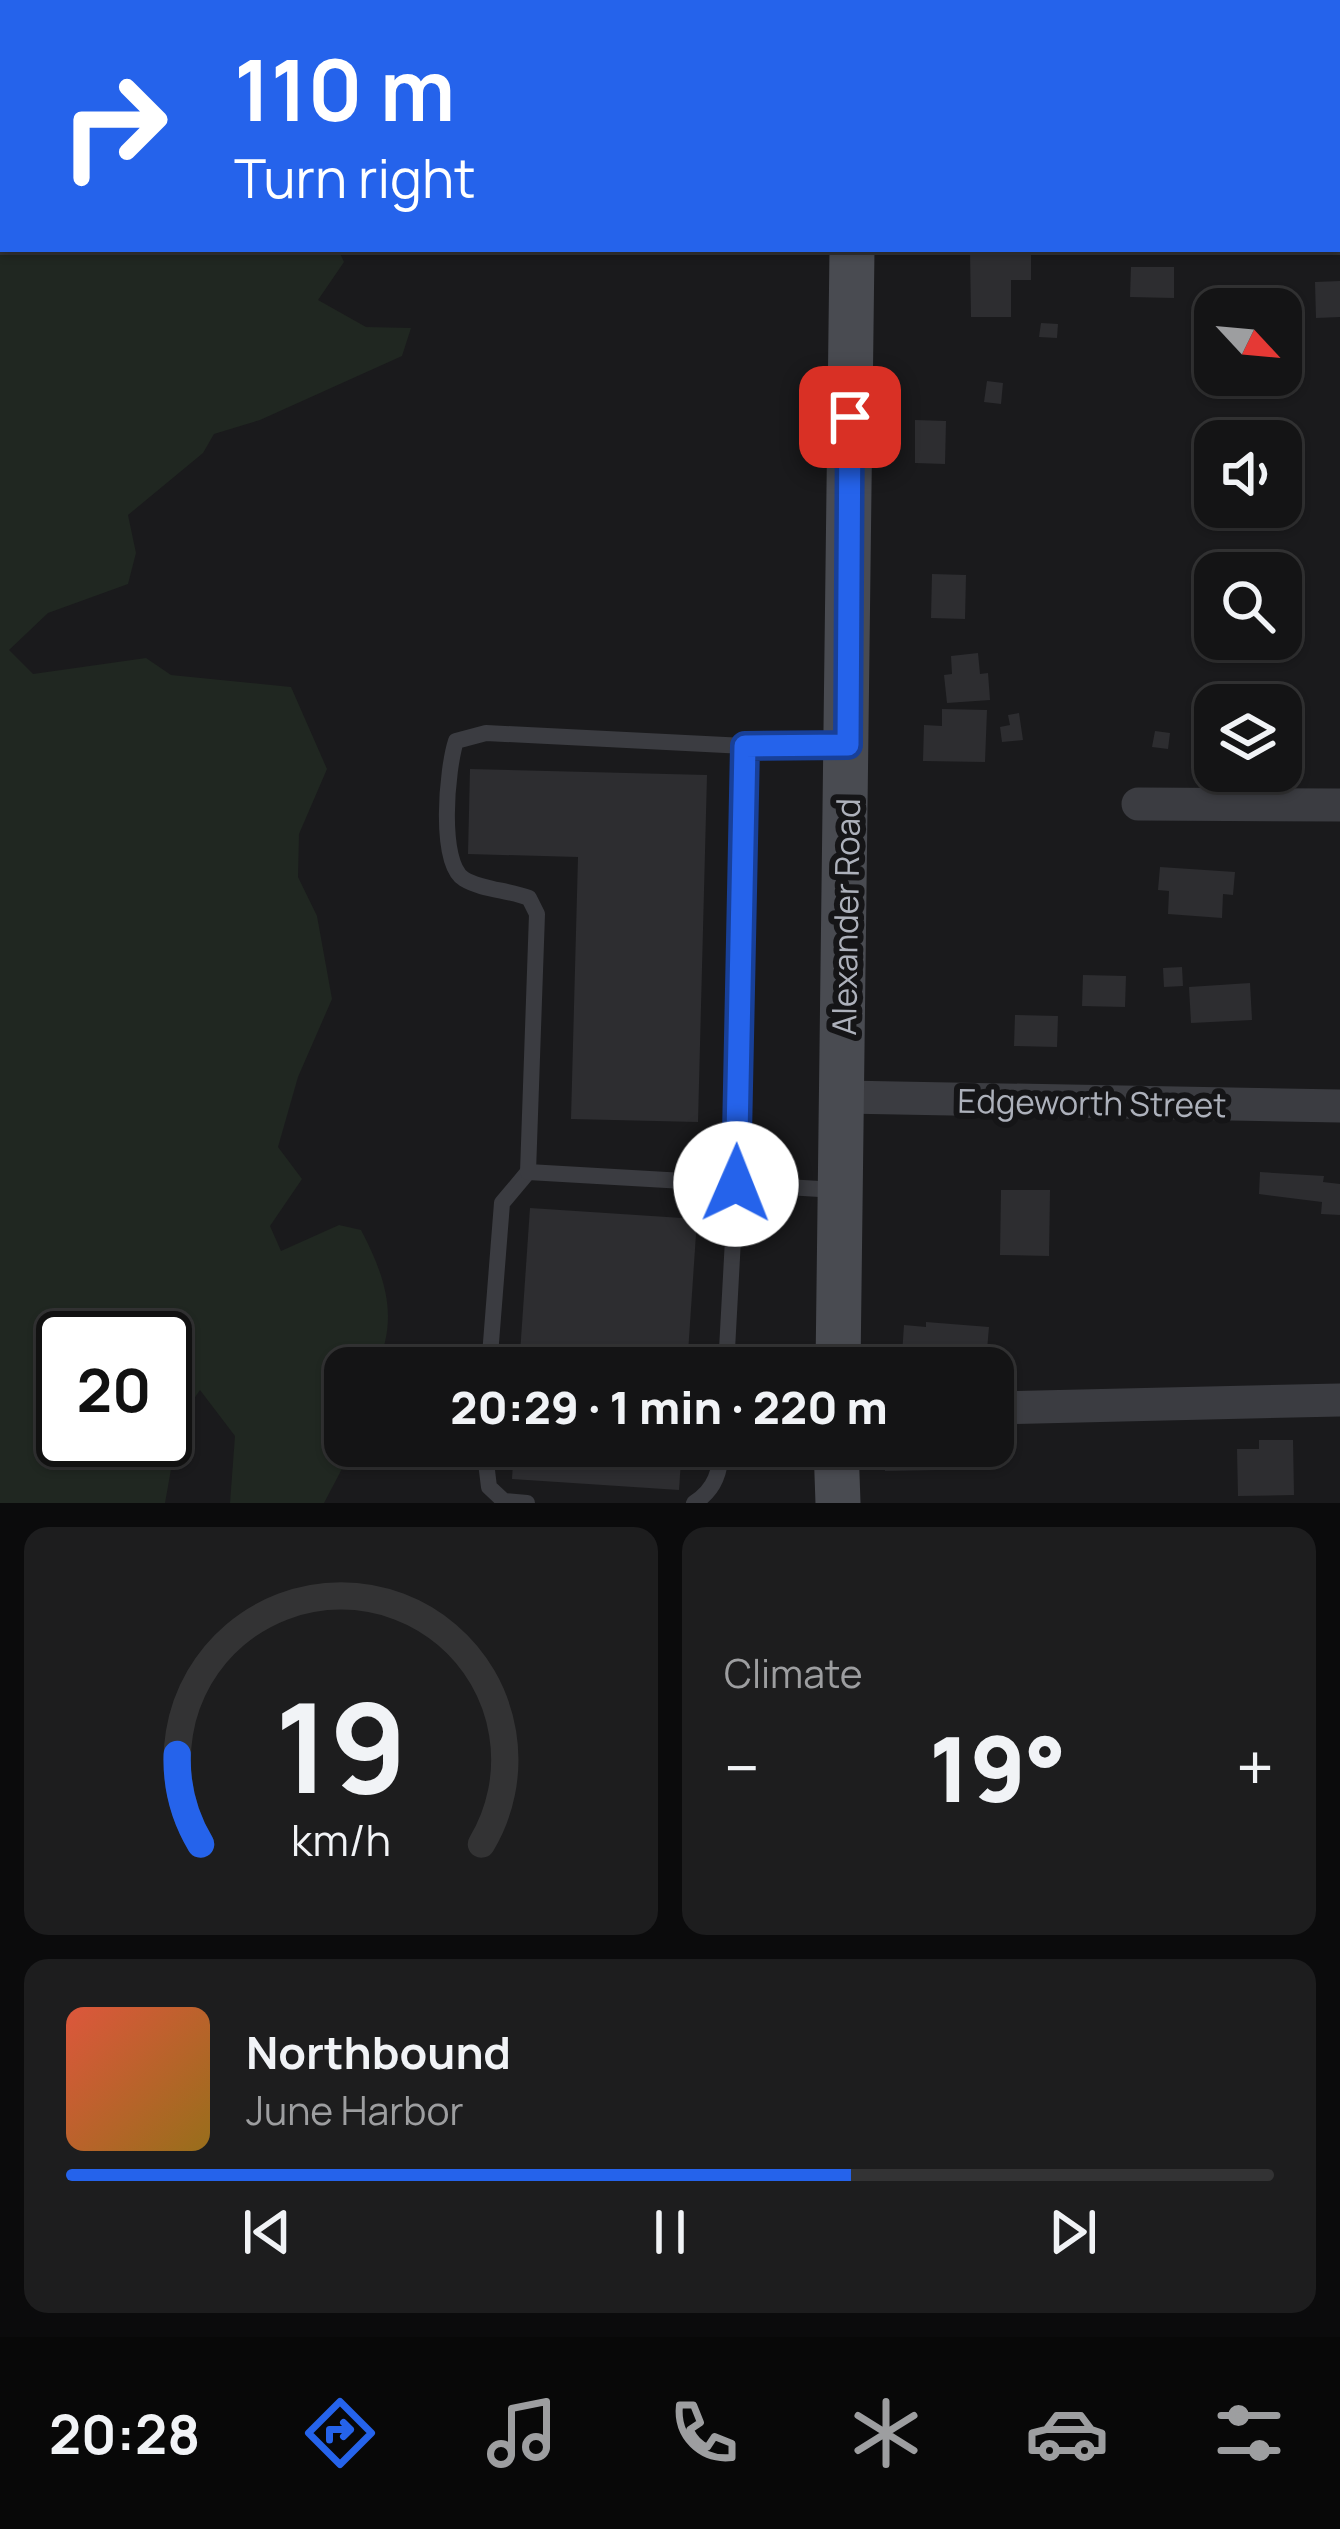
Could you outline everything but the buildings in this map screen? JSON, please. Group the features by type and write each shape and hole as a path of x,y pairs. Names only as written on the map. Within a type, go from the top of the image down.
{"street":[{"name":"Alexander Road","path":"838,1347 852,252"},
{"path":"1138,804 1340,805"},
{"name":"Edgeworth Street","path":"844,1096 1340,1106"},
{"path":"1014,1408 1340,1400"},
{"path":"837,1467 838,1503"}],"lane":[{"path":"491,1347 502,1203 528,1172 537,914 529,898 466,881 454,870 448,855 448,763 456,741 486,733 745,746 848,745"},
{"path":"727,1347 736,1184 745,746"},
{"path":"528,1172 841,1190"},
{"path":"486,1467 488,1487 505,1501 527,1503"},
{"path":"694,1503 707,1495 720,1467"}],"shaded area":[{"path":"0,252 339,252 344,262 318,300 366,327 411,328 402,356 260,420 214,434 203,453 128,515 136,553 128,584 48,613 9,650 33,674 146,658 171,675 291,687 327,769 299,834 298,877 317,916 332,999 298,1077 278,1147 302,1179 270,1226 281,1251 339,1225 361,1230 383,1282 388,1315 384,1347 324,1347 324,1467 343,1467 324,1503 230,1503 235,1436 200,1390 192,1402 192,1311 36,1311 36,1467 171,1467 165,1503 0,1503"}],"route":[{"path":"736,1184 745,746 848,745 850,417"}]}
